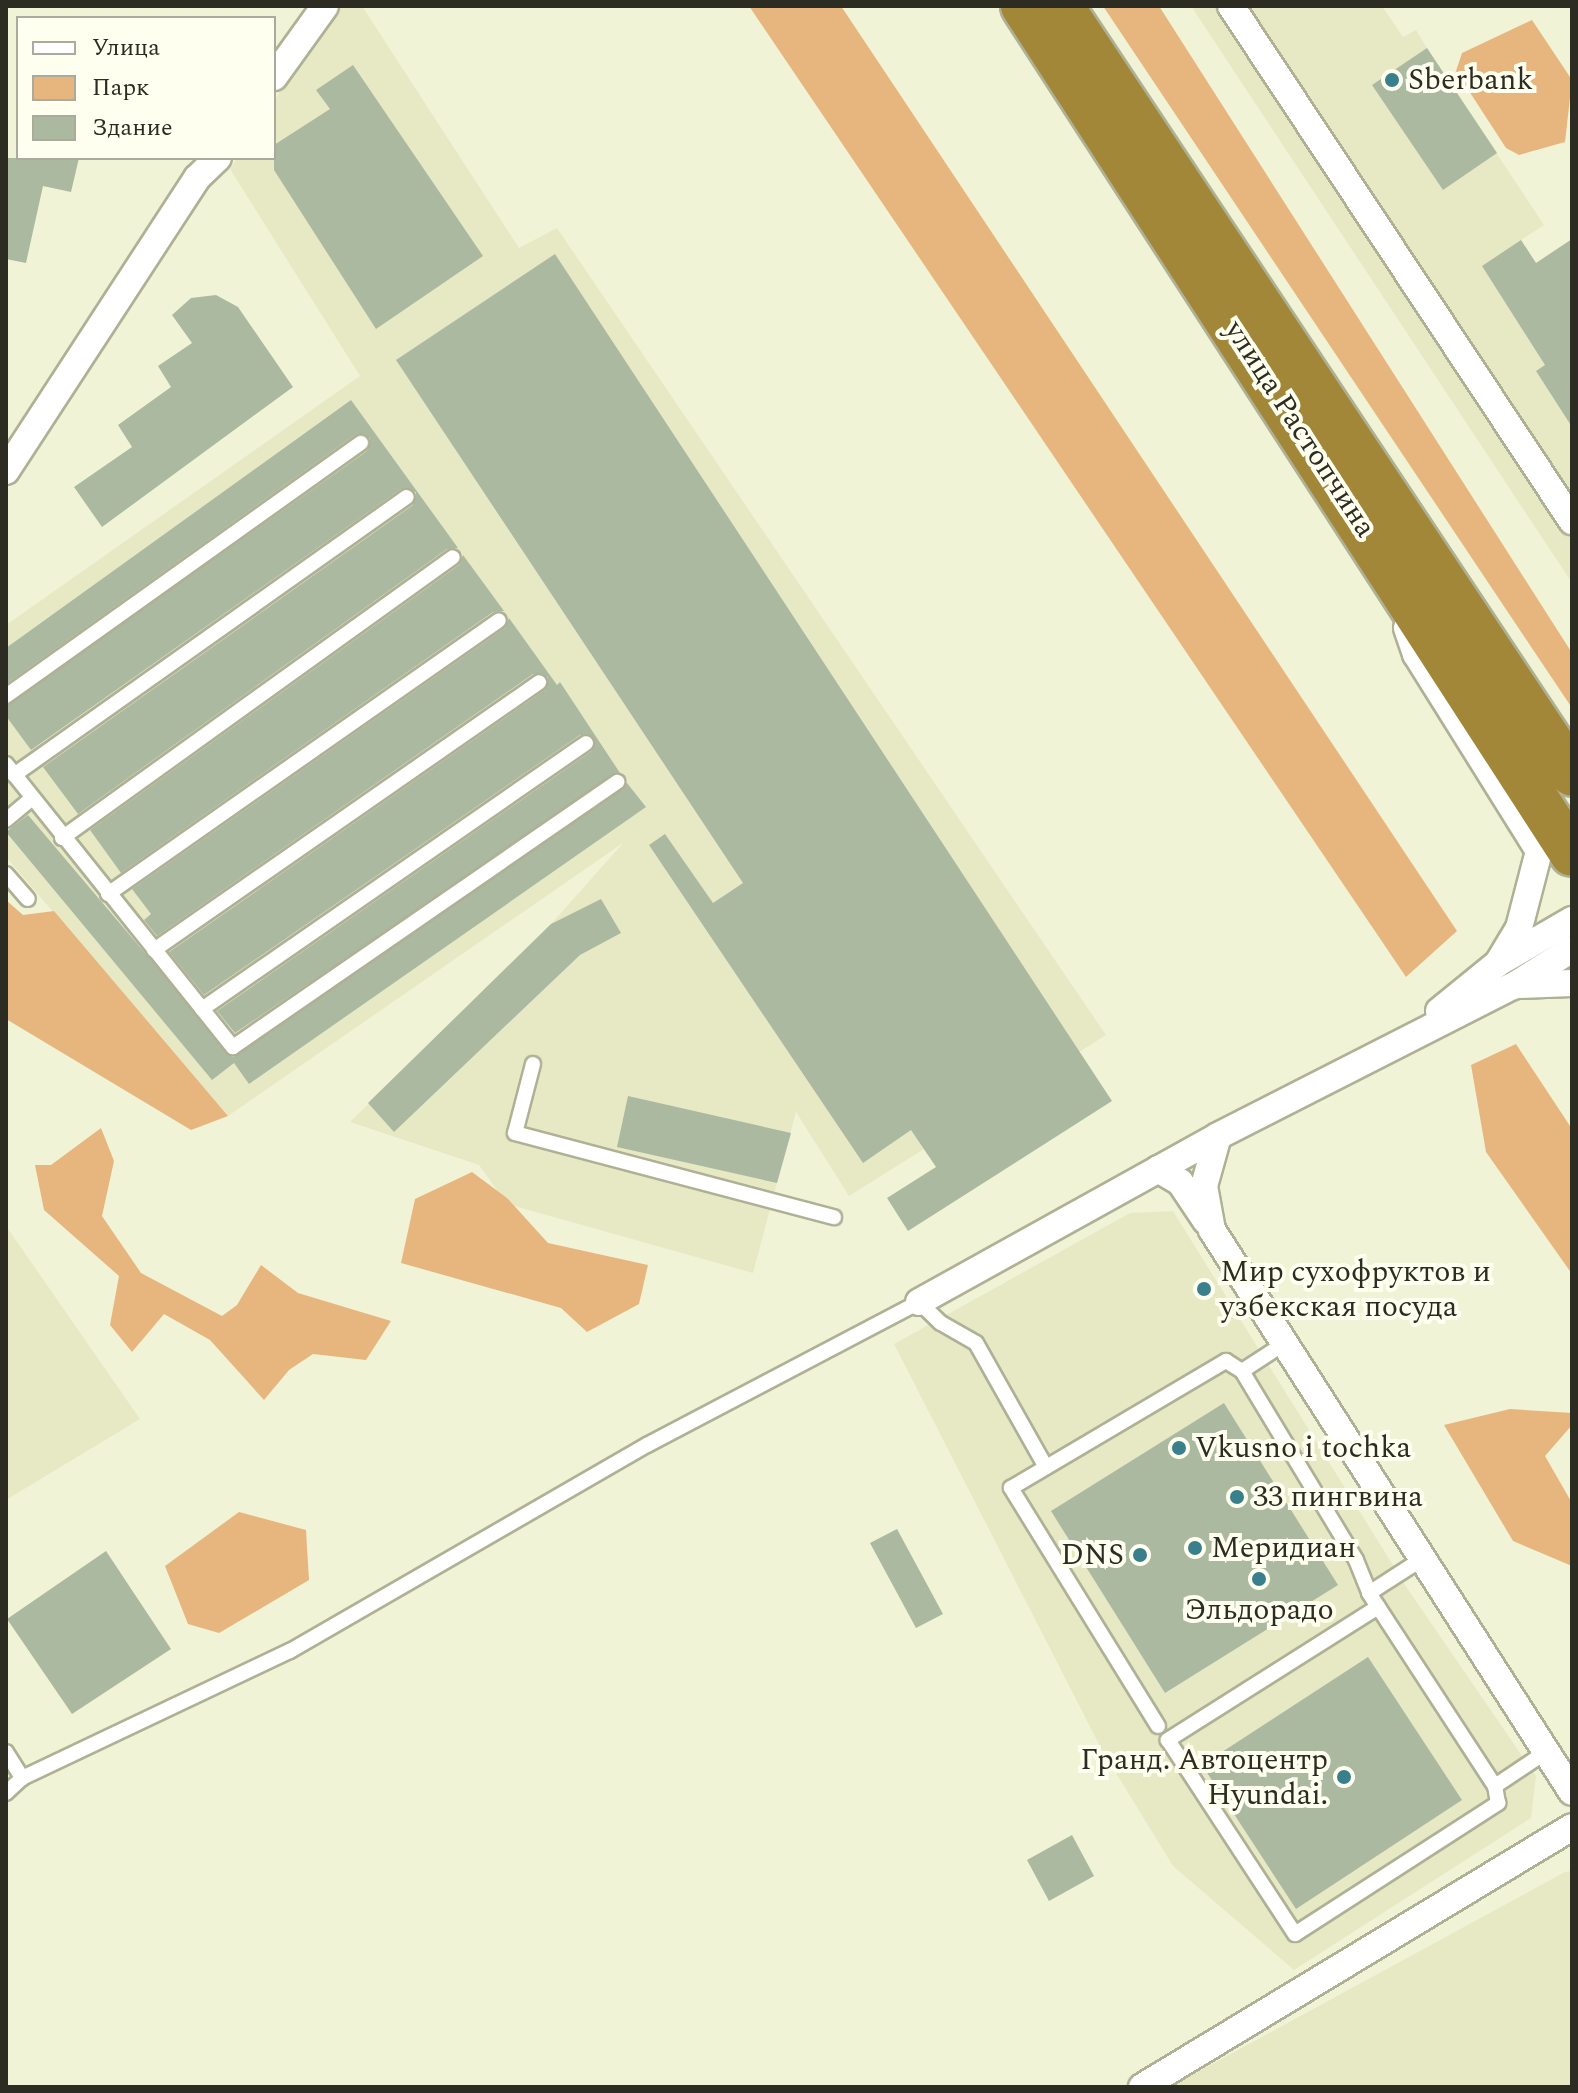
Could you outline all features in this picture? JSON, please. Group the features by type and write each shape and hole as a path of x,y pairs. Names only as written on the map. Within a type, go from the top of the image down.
{"highway":[{"name":"улица Растопчина","path":"1023,6 1374,543 1563,850"},
{"name":"улица Растопчина","path":"1061,6 1572,774"}],"street":[{"path":"276,74 325,6"},
{"path":"1231,6 1572,521"},
{"path":"6,471 197,178 216,160"},
{"path":"1498,963 1563,850"},
{"path":"1419,1029 1498,963 1572,920"},
{"path":"919,1302 1218,1136 1419,1029 1513,986 1572,949"},
{"path":"1513,986 1572,983"},
{"path":"1212,1230 1204,1186 1218,1136"},
{"path":"1158,1169 1180,1182 1212,1230 1572,1792"},
{"path":"1148,2085 1572,1827"}],"lane":[{"path":"6,696 361,443"},
{"path":"407,497 10,769 62,838 233,1047 617,782"},
{"path":"62,838 453,557"},
{"path":"108,894 499,620"},
{"path":"154,950 539,682"},
{"path":"202,1009 586,743"},
{"path":"6,820 32,798"},
{"path":"6,874 28,899"},
{"path":"533,1064 515,1133 834,1217"},
{"path":"6,1793 22,1778 290,1651 647,1445 919,1302 941,1323 976,1343 1046,1467"},
{"path":"1242,1371 1285,1343"},
{"path":"1158,1726 1011,1488 1226,1361 1242,1371 1356,1560 1369,1593 1495,1786 1498,1803 1295,1934 1168,1740 1378,1607"},
{"path":"1369,1593 1422,1559"},
{"path":"6,1752 22,1778"},
{"path":"1495,1786 1546,1752"}],"shaded area":[{"path":"336,6 362,6 519,248 557,228 1106,1035 849,1196 796,1112 753,1273 507,1204 479,1165 350,1122 551,924 623,843 228,1116 6,857 6,625 360,376 230,169 236,160 276,160 276,98"},
{"path":"1191,6 1382,6 1403,37 1416,30 1544,225 1521,240 1572,318 1572,583"},
{"path":"1173,1211 1409,1591 1536,1776 1531,1818 1294,1970 1173,1866 1102,1750 894,1344 1130,1213"},
{"path":"6,1226 140,1419 6,1500"},
{"path":"1572,1871 1572,2087 1170,2087 1565,1872"}],"green space":[{"path":"749,6 841,6 1457,931 1406,977"},
{"path":"1103,6 1159,6 1572,653 1572,708"},
{"path":"1532,20 1572,80 1565,142 1519,155 1506,148 1456,71 1462,53"},
{"path":"6,900 23,915 54,911 228,1116 191,1130 6,1019"},
{"path":"1516,1044 1572,1129 1572,1274 1486,1152 1471,1065"},
{"path":"101,1128 114,1161 102,1216 141,1273 222,1316 237,1305 261,1265 298,1293 391,1321 366,1360 313,1354 289,1370 264,1400 210,1340 164,1314 132,1352 110,1325 119,1276 44,1210 35,1165 51,1165"},
{"path":"472,1172 507,1198 548,1243 648,1265 639,1304 587,1332 561,1308 401,1263 415,1199"},
{"path":"1510,1409 1572,1413 1572,1425 1545,1456 1572,1503 1572,1566 1513,1541 1444,1425"},
{"path":"239,1512 306,1530 309,1580 219,1633 188,1624 165,1566"}],"building":[{"path":"1427,48 1497,153 1443,190 1372,85"},
{"path":"353,65 483,256 376,329 274,170 276,144 330,109 316,90"},
{"path":"6,158 79,160 71,192 43,186 26,263 6,259"},
{"path":"1572,239 1572,427 1536,371 1545,365 1482,266 1521,240 1536,263"},
{"path":"555,254 1112,1101 908,1231 887,1198 936,1167 911,1130 863,1163 649,845 665,834 713,903 743,883 396,360"},
{"path":"216,295 238,307 293,387 102,527 74,487 132,447 118,425 171,387 158,366 192,343 172,315 191,298"},
{"path":"351,400 458,548 447,549 78,814 43,767 413,505 416,492 401,489 31,750 6,716 6,706 367,451 370,438 355,435 6,684 6,648"},
{"path":"463,555 504,611 493,612 121,873 90,830 459,565"},
{"path":"509,618 557,685 560,682 620,773 235,1033 217,1011 592,751 594,737 580,735 204,995 169,952 545,690 548,677 533,674 157,936 144,920 151,914 132,889 505,628"},
{"path":"627,783 646,807 249,1084 234,1063 212,1080 6,832 28,815 233,1057"},
{"path":"601,899 621,933 580,955 394,1132 368,1103 551,924"},
{"path":"628,1096 791,1133 777,1183 617,1147"},
{"name":"Меридиан","path":"1224,1403 1338,1585 1165,1693 1051,1511"},
{"path":"897,1529 943,1614 916,1628 870,1543"},
{"path":"106,1551 171,1649 72,1714 7,1619"},
{"path":"1368,1657 1462,1800 1296,1909 1202,1765"},
{"path":"1072,1835 1094,1876 1049,1901 1027,1860"}],"place":[{"name":"Sberbank","path":"1392,80"},
{"name":"Мир сухофруктов и узбекская посуда","path":"1204,1289"},
{"name":"Vkusno i tochka","path":"1179,1448"},
{"name":"33 пингвина","path":"1237,1497"},
{"name":"Меридиан","path":"1195,1548"},
{"name":"DNS","path":"1140,1555"},
{"name":"Эльдорадо","path":"1259,1579"},
{"name":"Гранд. Автоцентр Hyundai.","path":"1344,1777"}]}
